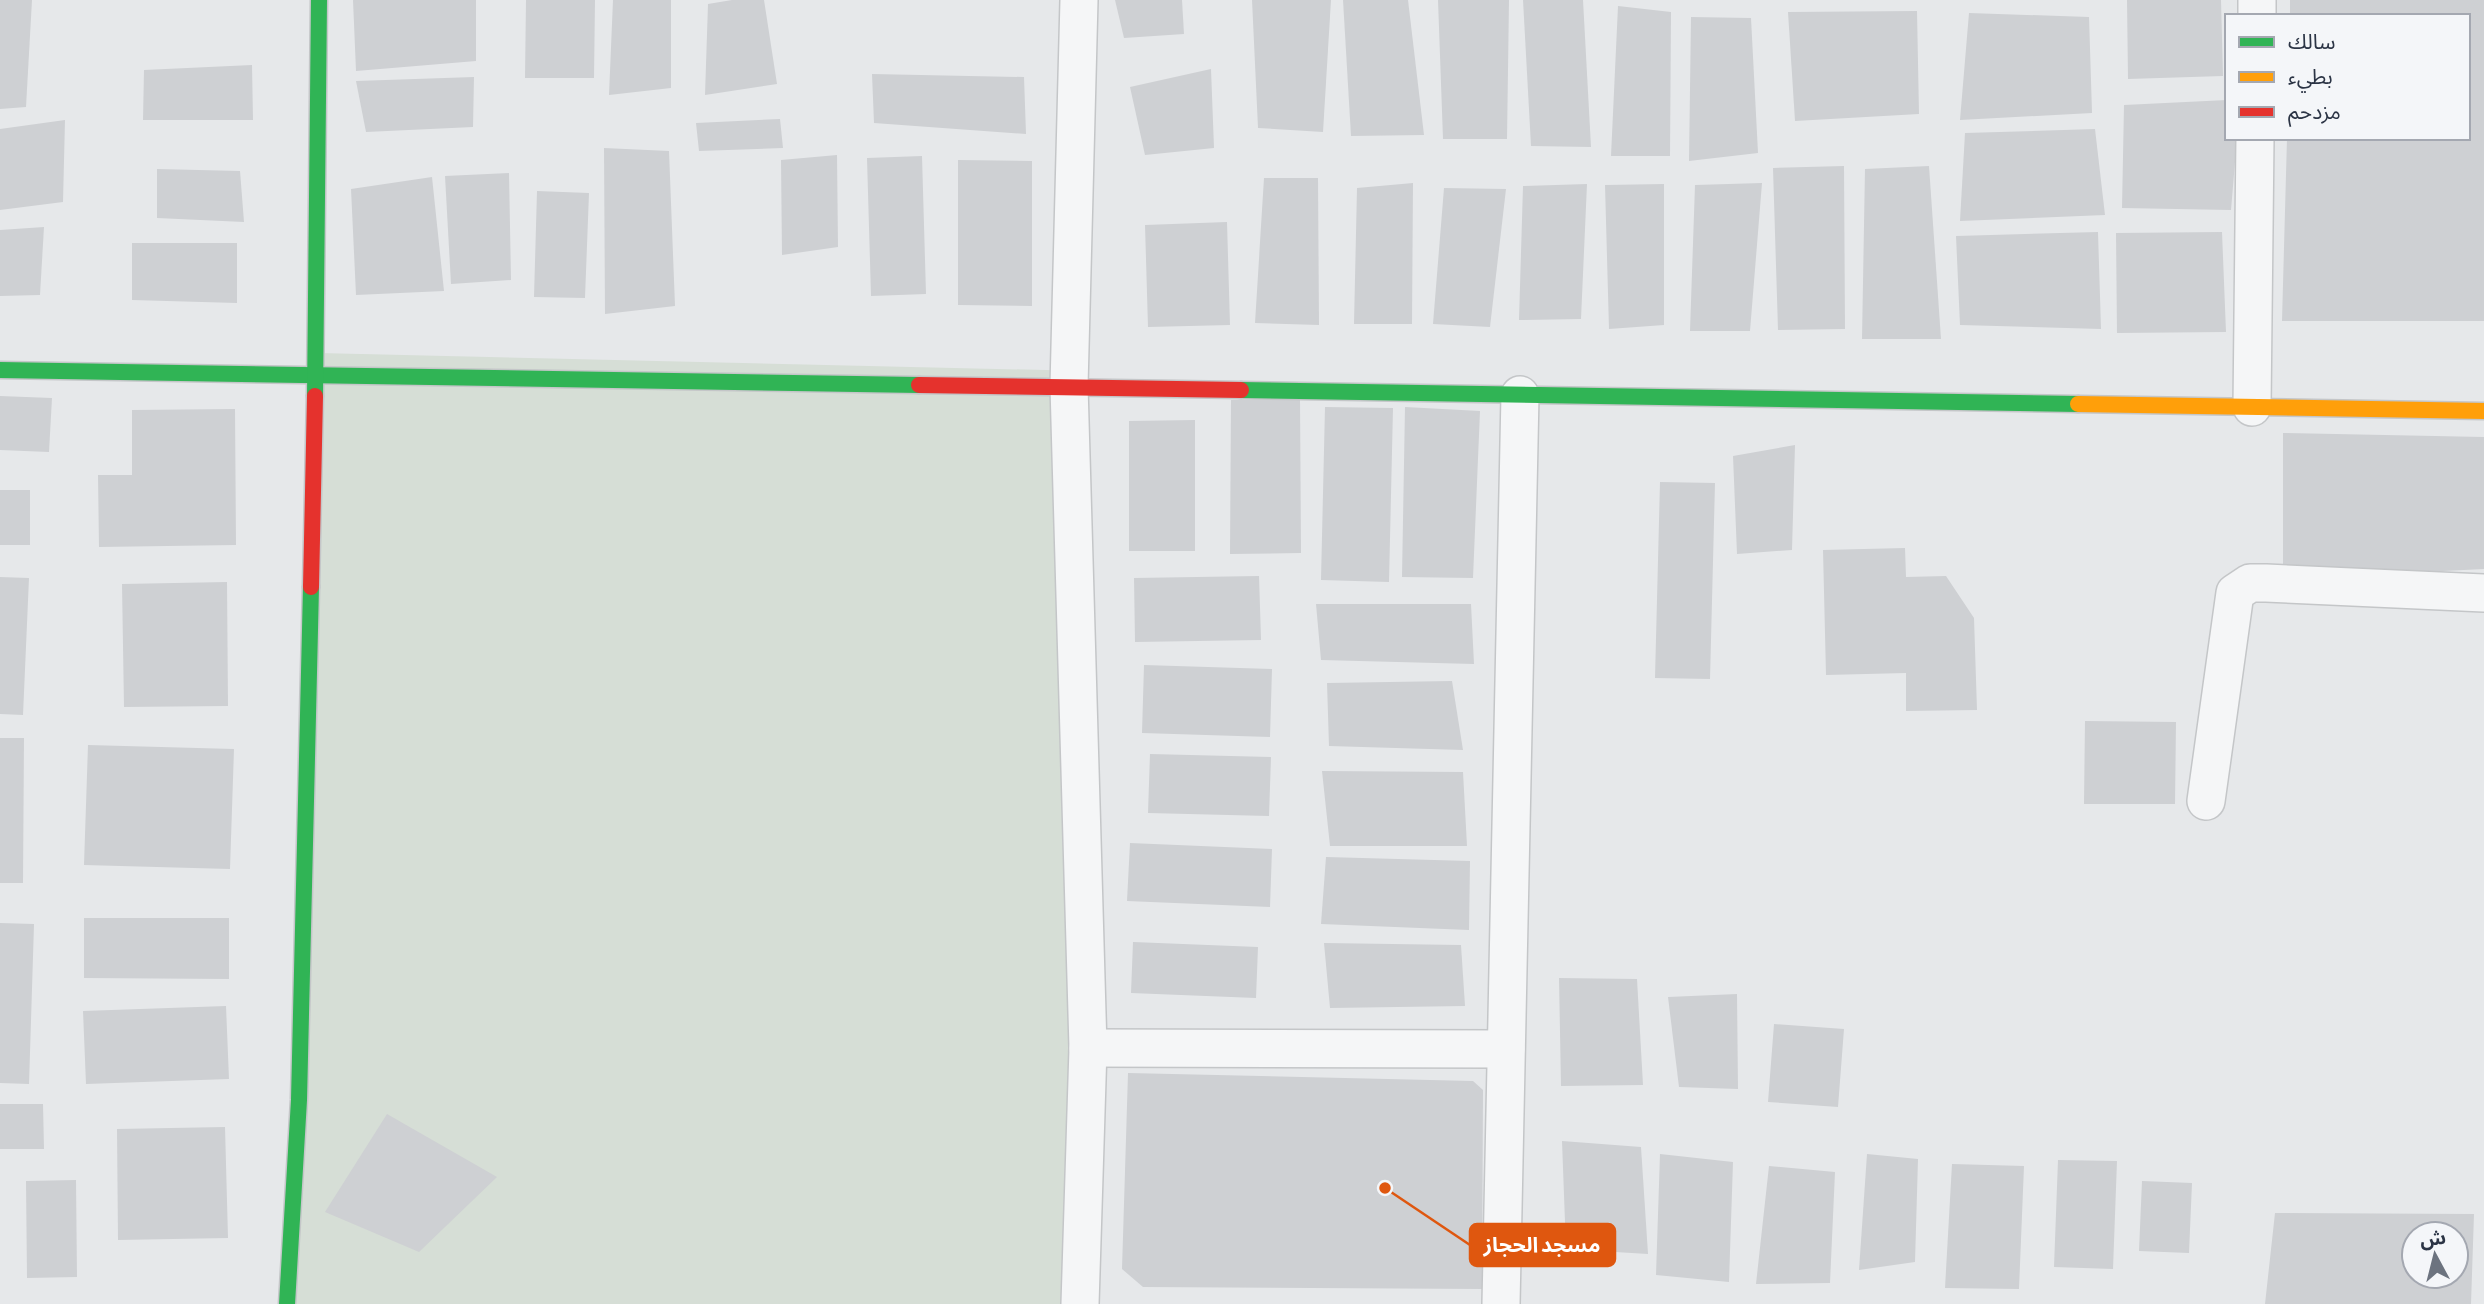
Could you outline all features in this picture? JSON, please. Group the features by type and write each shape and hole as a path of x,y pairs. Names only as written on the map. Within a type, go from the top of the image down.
{"street":[{"path":"287,1304 299,1100 316,375 319,0"},
{"path":"1079,0 1069,386 1087,1048 1080,1304"},
{"path":"2252,407 2255,140"},
{"path":"0,370 2484,411"},
{"path":"1501,1304 1520,395"},
{"path":"2206,801 2235,593 2249,583 2266,583 2484,593"},
{"path":"1087,1048 1506,1049"}],"shaded area":[{"path":"319,353 1086,371 1075,1304 294,1304"}],"building":[{"path":"0,0 32,0 26,107 0,109"},
{"path":"353,0 476,0 476,61 356,71"},
{"path":"526,0 595,0 594,78 525,78"},
{"path":"613,0 671,0 671,88 609,95"},
{"path":"732,0 764,0 777,84 705,95 708,4"},
{"path":"1115,0 1182,0 1184,34 1124,38"},
{"path":"1252,0 1331,0 1323,132 1258,128"},
{"path":"1343,0 1408,0 1424,135 1351,136"},
{"path":"1438,0 1509,0 1507,139 1443,139"},
{"path":"1523,0 1583,0 1591,147 1531,146"},
{"path":"2127,0 2221,0 2223,76 2128,79"},
{"path":"2290,0 2484,0 2484,321 2282,321 2287,140 2470,140 2470,14 2290,14"},
{"path":"1618,6 1671,12 1670,156 1611,156"},
{"path":"1917,11 1919,114 1795,121 1788,12"},
{"path":"1969,13 2089,17 2092,113 1960,120"},
{"path":"1691,17 1751,18 1758,153 1689,161"},
{"path":"252,65 253,120 143,120 144,70"},
{"path":"1211,69 1214,148 1145,155 1130,87"},
{"path":"872,74 1024,77 1026,134 874,123"},
{"path":"474,77 473,127 366,132 356,81"},
{"path":"2225,100 2225,140 2237,140 2231,210 2122,208 2124,105"},
{"path":"780,119 783,148 699,151 696,123"},
{"path":"65,120 63,202 0,210 0,129"},
{"path":"2095,129 2105,215 1960,221 1965,133"},
{"path":"604,148 669,151 675,306 605,314"},
{"path":"837,155 838,247 782,255 781,160"},
{"path":"922,156 926,294 871,296 867,158"},
{"path":"958,160 1032,161 1032,306 958,305"},
{"path":"1844,166 1845,329 1778,330 1773,168"},
{"path":"1929,166 1941,339 1862,339 1865,169"},
{"path":"157,169 240,171 244,222 157,218"},
{"path":"509,173 511,280 451,284 445,176"},
{"path":"432,177 444,291 356,295 351,189"},
{"path":"1264,178 1318,178 1319,325 1255,323"},
{"path":"1413,183 1412,324 1354,324 1357,188"},
{"path":"1762,183 1750,331 1690,331 1695,185"},
{"path":"1587,184 1581,319 1519,320 1523,186"},
{"path":"1664,184 1664,325 1609,329 1605,185"},
{"path":"1444,188 1506,189 1490,327 1433,324"},
{"path":"537,191 589,193 585,298 534,297"},
{"path":"1227,222 1230,325 1148,327 1145,225"},
{"path":"44,227 40,295 0,296 0,230"},
{"path":"2098,232 2101,329 1960,325 1956,236"},
{"path":"2222,232 2226,332 2117,333 2116,233"},
{"path":"132,243 237,243 237,303 132,300"},
{"path":"0,396 52,398 49,452 0,450"},
{"path":"1300,399 1301,553 1230,554 1231,400"},
{"path":"1325,407 1393,408 1389,582 1321,580"},
{"path":"1405,407 1480,411 1473,578 1402,577"},
{"path":"235,409 236,545 99,547 98,475 132,475 132,410"},
{"path":"1195,420 1195,551 1129,551 1129,421"},
{"path":"2283,433 2484,437 2484,569 2283,579"},
{"path":"1795,445 1792,550 1737,554 1733,456"},
{"path":"1660,482 1715,483 1710,679 1655,678"},
{"path":"0,490 30,490 30,545 0,545"},
{"path":"1905,548 1906,577 1946,576 1974,618 1977,710 1906,711 1906,673 1826,675 1823,550"},
{"path":"1259,576 1261,640 1135,642 1134,578"},
{"path":"0,577 29,578 23,715 0,714"},
{"path":"227,582 228,706 124,707 122,584"},
{"path":"1316,604 1471,604 1474,664 1321,660"},
{"path":"1144,665 1272,669 1270,737 1142,733"},
{"path":"1452,681 1463,750 1329,746 1327,683"},
{"path":"2085,721 2176,722 2175,804 2084,804"},
{"path":"0,738 24,738 23,883 0,883"},
{"path":"88,745 234,749 230,869 84,865"},
{"path":"1150,754 1271,757 1269,816 1148,813"},
{"path":"1322,771 1463,772 1467,846 1330,846"},
{"path":"1130,843 1272,849 1270,907 1127,901"},
{"path":"1326,857 1470,861 1469,930 1321,924"},
{"path":"84,918 229,918 229,979 84,978"},
{"path":"0,923 34,924 29,1084 0,1083"},
{"path":"1133,942 1258,947 1256,998 1131,993"},
{"path":"1324,943 1461,945 1465,1006 1330,1008"},
{"path":"1559,978 1637,979 1643,1085 1561,1086"},
{"path":"1737,994 1738,1089 1679,1087 1668,997"},
{"path":"226,1006 229,1079 86,1084 83,1011"},
{"path":"1774,1024 1844,1029 1838,1107 1768,1102"},
{"path":"1128,1073 1473,1081 1483,1090 1482,1289 1143,1287 1122,1269"},
{"path":"0,1104 43,1104 44,1149 0,1149"},
{"path":"387,1114 497,1177 419,1252 325,1212"},
{"path":"225,1127 228,1238 118,1240 117,1129"},
{"path":"1562,1141 1641,1147 1648,1254 1566,1249"},
{"path":"1660,1154 1733,1162 1729,1282 1656,1275"},
{"path":"1867,1154 1918,1159 1915,1262 1859,1270"},
{"path":"2058,1160 2117,1161 2113,1269 2054,1267"},
{"path":"1952,1164 2024,1166 2019,1289 1945,1288"},
{"path":"1769,1166 1835,1172 1830,1283 1756,1284"},
{"path":"76,1180 77,1277 27,1278 26,1181"},
{"path":"2142,1181 2192,1183 2189,1253 2139,1251"},
{"path":"2275,1213 2474,1214 2471,1304 2265,1304"}],"traffic: fast":[{"path":"315,396 319,0"},
{"path":"0,370 919,385"},
{"path":"1241,390 2078,404"},
{"path":"287,1304 299,1100 311,587"}],"traffic: slow":[{"path":"2078,404 2484,411"}],"traffic: jam":[{"path":"919,385 1241,390"},
{"path":"311,587 315,396"}],"place":[{"name":"مسجد الحجاز","path":"1385,1188"}]}
